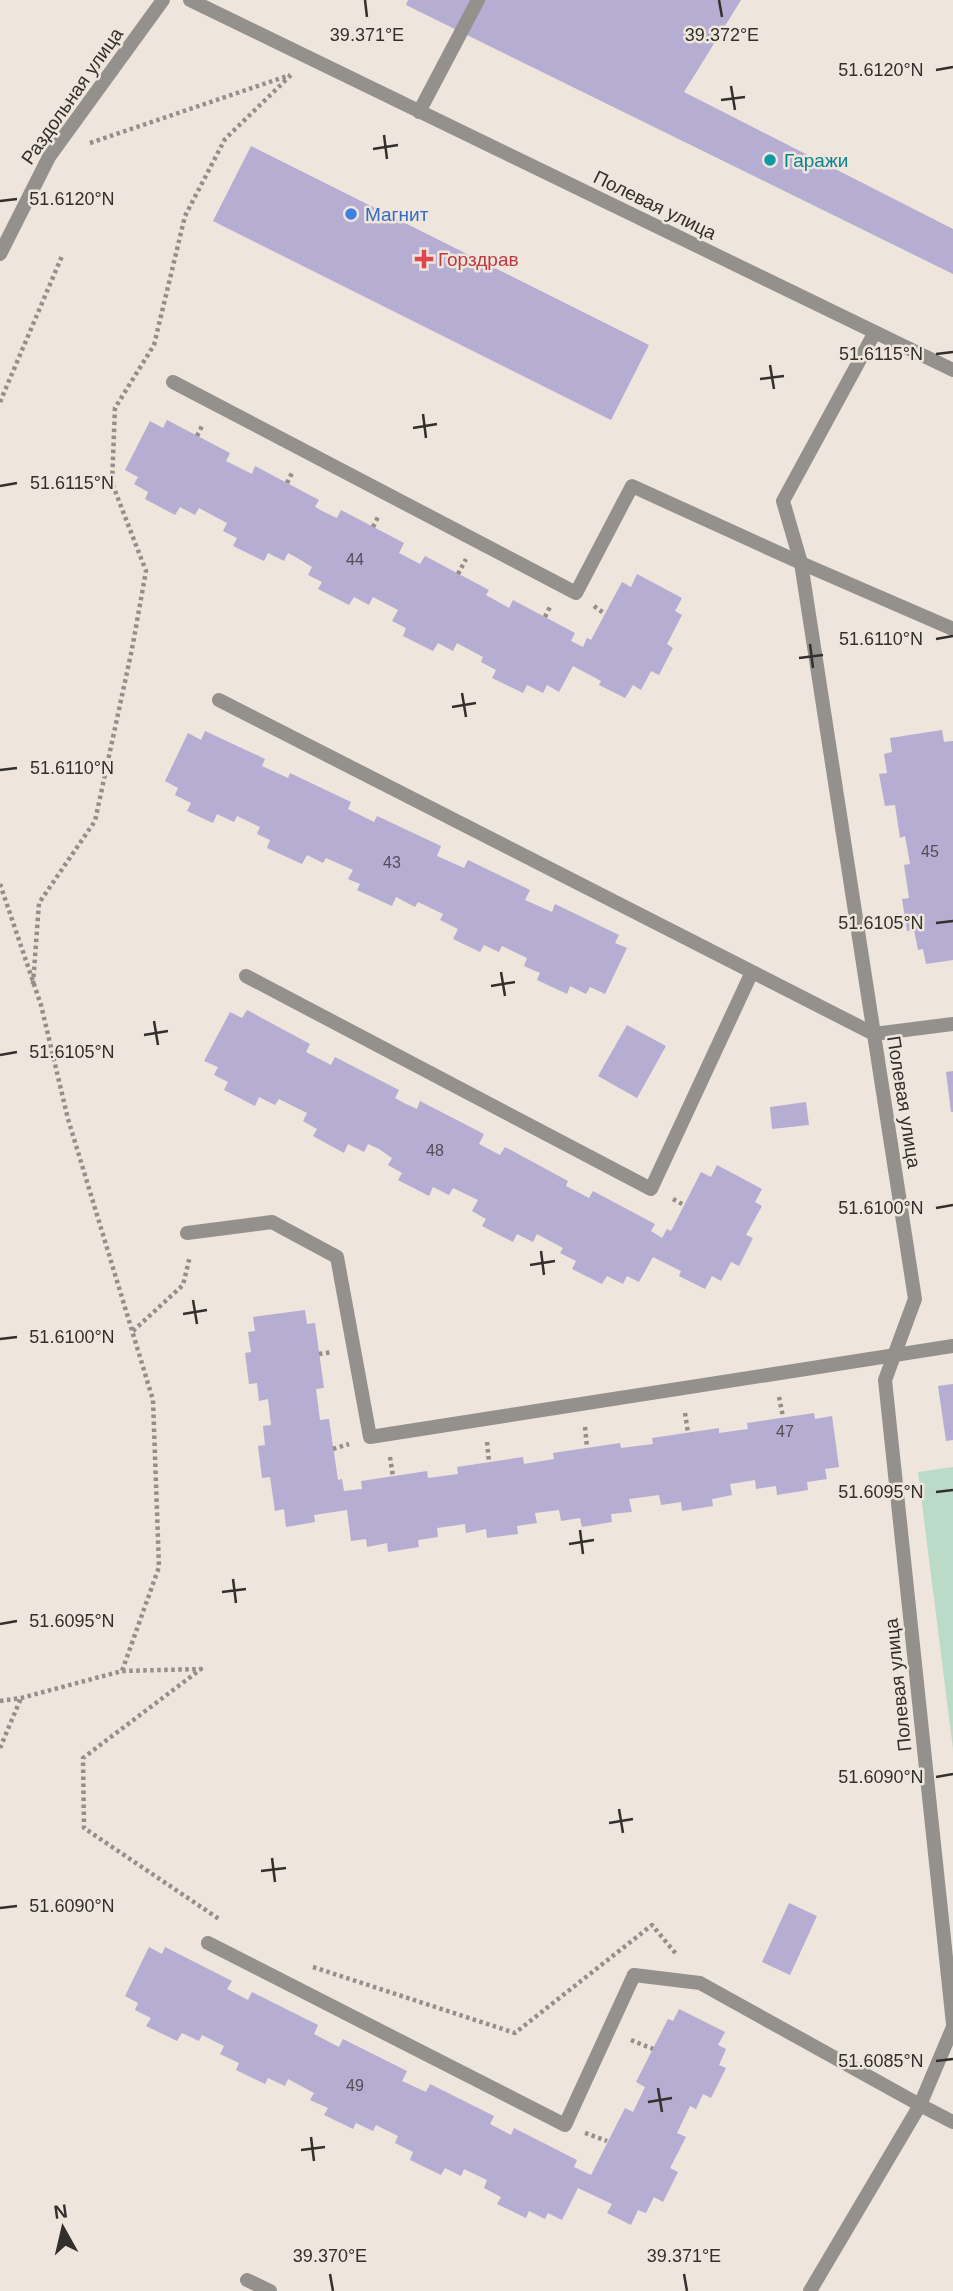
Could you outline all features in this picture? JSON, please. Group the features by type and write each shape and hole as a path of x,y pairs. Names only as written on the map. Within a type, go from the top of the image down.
{"street":[{"name":"Раздольная улица","path":"0,254 49,157 163,0"},
{"name":"Полевая улица","path":"190,0 953,370"},
{"path":"419,112 478,0"},
{"name":"Полевая улица","path":"810,2291 920,2105 953,2025 950,1964 886,1380 915,1299 802,563 783,501 875,332"},
{"path":"173,382 576,593 632,486 953,629"},
{"path":"219,700 874,1034 953,1024"},
{"path":"246,976 651,1189 752,972"},
{"path":"187,1233 272,1222 337,1257 370,1437 953,1346"},
{"path":"208,1943 565,2125 634,1975 700,1983 953,2122"},
{"path":"247,2280 270,2291"}],"path":[{"path":"33,984 39,902 95,821 146,571 112,482 116,408 154,345 186,216 225,139 292,74 49,157"},
{"path":"0,402 62,256"},
{"path":"0,884 41,1005 68,1119 153,1400 159,1567 122,1671"},
{"path":"133,1331 183,1284 190,1258 187,1233"},
{"path":"0,1701 21,1698 122,1671 201,1670 83,1758 84,1828 221,1921"},
{"path":"0,1748 21,1698"},
{"path":"306,1965 515,2033 652,1925 700,1983"}],"green space":[{"path":"953,1467 953,1749 918,1472"}],"building":[{"name":"Гаражи","path":"408,0 741,0 684,92 953,229 953,274 406,5"},
{"path":"251,146 649,345 611,420 213,221"},
{"path":"167,420 230,453 226,461 252,474 255,466 319,500 315,507 324,512 337,518 341,510 404,543 399,553 420,564 425,556 489,590 486,595 509,608 513,600 575,633 571,641 583,647 587,638 591,640 622,582 631,587 637,574 682,598 675,611 682,615 667,644 673,648 659,675 651,671 641,690 633,685 625,698 599,685 601,681 573,666 559,692 547,685 543,693 527,685 523,693 492,678 496,670 481,662 483,657 457,643 453,651 438,643 433,651 403,636 406,628 392,621 398,610 373,597 369,605 354,597 349,605 318,589 322,582 308,575 312,567 288,553 284,561 268,553 264,561 233,546 237,538 223,531 227,523 199,508 195,515 180,507 175,515 145,499 148,492 134,484 138,477 125,470 150,421 163,428"},
{"path":"942,730 944,742 953,741 953,960 926,964 923,949 918,950 914,930 907,931 902,899 909,898 904,865 910,864 905,836 900,838 895,805 885,806 879,774 887,773 884,754 892,752 890,738"},
{"path":"205,731 265,759 262,766 288,778 290,773 351,802 348,809 374,822 377,816 441,846 437,856 464,868 468,860 530,890 525,900 552,912 555,904 619,935 615,943 627,948 605,994 590,987 586,994 570,986 567,994 537,980 540,973 524,966 527,958 502,946 499,952 484,945 480,952 453,939 458,929 440,920 443,914 418,902 415,907 396,897 392,906 357,890 360,884 348,879 353,870 326,858 323,863 307,855 302,864 267,848 270,840 257,834 260,827 237,816 234,822 217,814 213,823 187,811 191,803 175,795 178,788 165,781 188,733 201,740"},
{"path":"247,1010 310,1044 306,1052 331,1065 335,1057 399,1090 395,1098 404,1103 417,1109 420,1101 484,1134 479,1144 500,1155 505,1147 568,1181 566,1186 589,1198 593,1191 655,1224 651,1231 662,1238 667,1229 671,1231 701,1172 711,1177 717,1165 762,1189 755,1202 762,1206 746,1235 753,1238 739,1266 731,1262 721,1281 712,1276 705,1289 679,1276 681,1271 653,1257 639,1282 627,1276 623,1284 607,1276 602,1284 572,1269 576,1261 560,1253 563,1248 537,1234 533,1242 517,1234 513,1242 482,1226 486,1219 472,1211 478,1200 453,1188 449,1195 433,1187 429,1196 398,1180 402,1173 388,1165 392,1158 379,1149 368,1144 364,1152 348,1144 344,1153 313,1136 317,1129 303,1121 307,1113 279,1099 275,1105 259,1097 255,1106 224,1090 228,1082 214,1075 218,1067 204,1061 230,1012 242,1018"},
{"path":"627,1025 666,1046 637,1098 598,1076"},
{"path":"953,1071 953,1112 951,1112 946,1072"},
{"path":"806,1102 809,1125 772,1129 770,1107"},
{"path":"305,1310 307,1324 315,1323 324,1388 316,1389 320,1420 329,1419 338,1480 342,1479 344,1491 362,1489 361,1481 427,1471 428,1478 458,1474 457,1467 523,1457 524,1464 554,1459 553,1453 620,1443 621,1448 653,1444 652,1438 719,1428 719,1433 748,1429 747,1423 814,1413 815,1419 832,1416 839,1467 825,1469 827,1479 807,1482 808,1490 777,1495 776,1486 756,1489 755,1480 730,1484 732,1495 712,1499 713,1506 682,1511 681,1502 661,1505 659,1495 629,1499 632,1512 611,1514 612,1522 582,1527 580,1518 561,1521 559,1510 535,1513 537,1523 517,1526 518,1534 487,1538 486,1529 466,1533 465,1524 437,1528 438,1537 418,1540 419,1547 388,1552 387,1543 367,1547 366,1539 351,1541 347,1510 314,1515 315,1522 286,1527 284,1509 275,1511 270,1477 262,1478 258,1446 265,1445 263,1426 271,1425 268,1399 259,1401 257,1383 249,1384 245,1353 251,1352 248,1332 255,1331 253,1317"},
{"path":"953,1384 953,1440 946,1441 938,1386"},
{"path":"789,1903 817,1916 790,1975 762,1962"},
{"path":"149,1947 162,1954 165,1947 232,1981 227,1989 248,2000 252,1992 318,2025 314,2034 339,2047 343,2039 407,2071 402,2081 426,2092 430,2084 494,2116 490,2124 511,2135 514,2128 577,2160 574,2167 591,2175 625,2108 633,2112 645,2087 636,2082 668,2019 673,2021 679,2009 725,2032 718,2045 726,2049 719,2065 726,2068 711,2098 703,2094 696,2109 690,2106 677,2133 686,2137 670,2168 678,2172 663,2202 654,2197 646,2213 638,2210 631,2225 607,2213 612,2204 578,2188 562,2220 548,2213 545,2219 529,2211 526,2218 497,2204 501,2197 484,2188 487,2180 464,2169 461,2176 445,2168 441,2175 410,2160 413,2152 395,2143 398,2136 376,2125 373,2131 356,2123 353,2129 324,2115 328,2108 310,2100 314,2093 288,2079 285,2086 268,2078 265,2084 236,2070 239,2063 220,2054 224,2046 202,2035 199,2041 182,2033 177,2041 146,2026 151,2018 135,2010 138,2003 125,1996"}],"place":[{"name":"Гаражи","path":"770,160"},
{"name":"Магнит","path":"351,214"},
{"name":"Горздрав","path":"424,259"}]}
